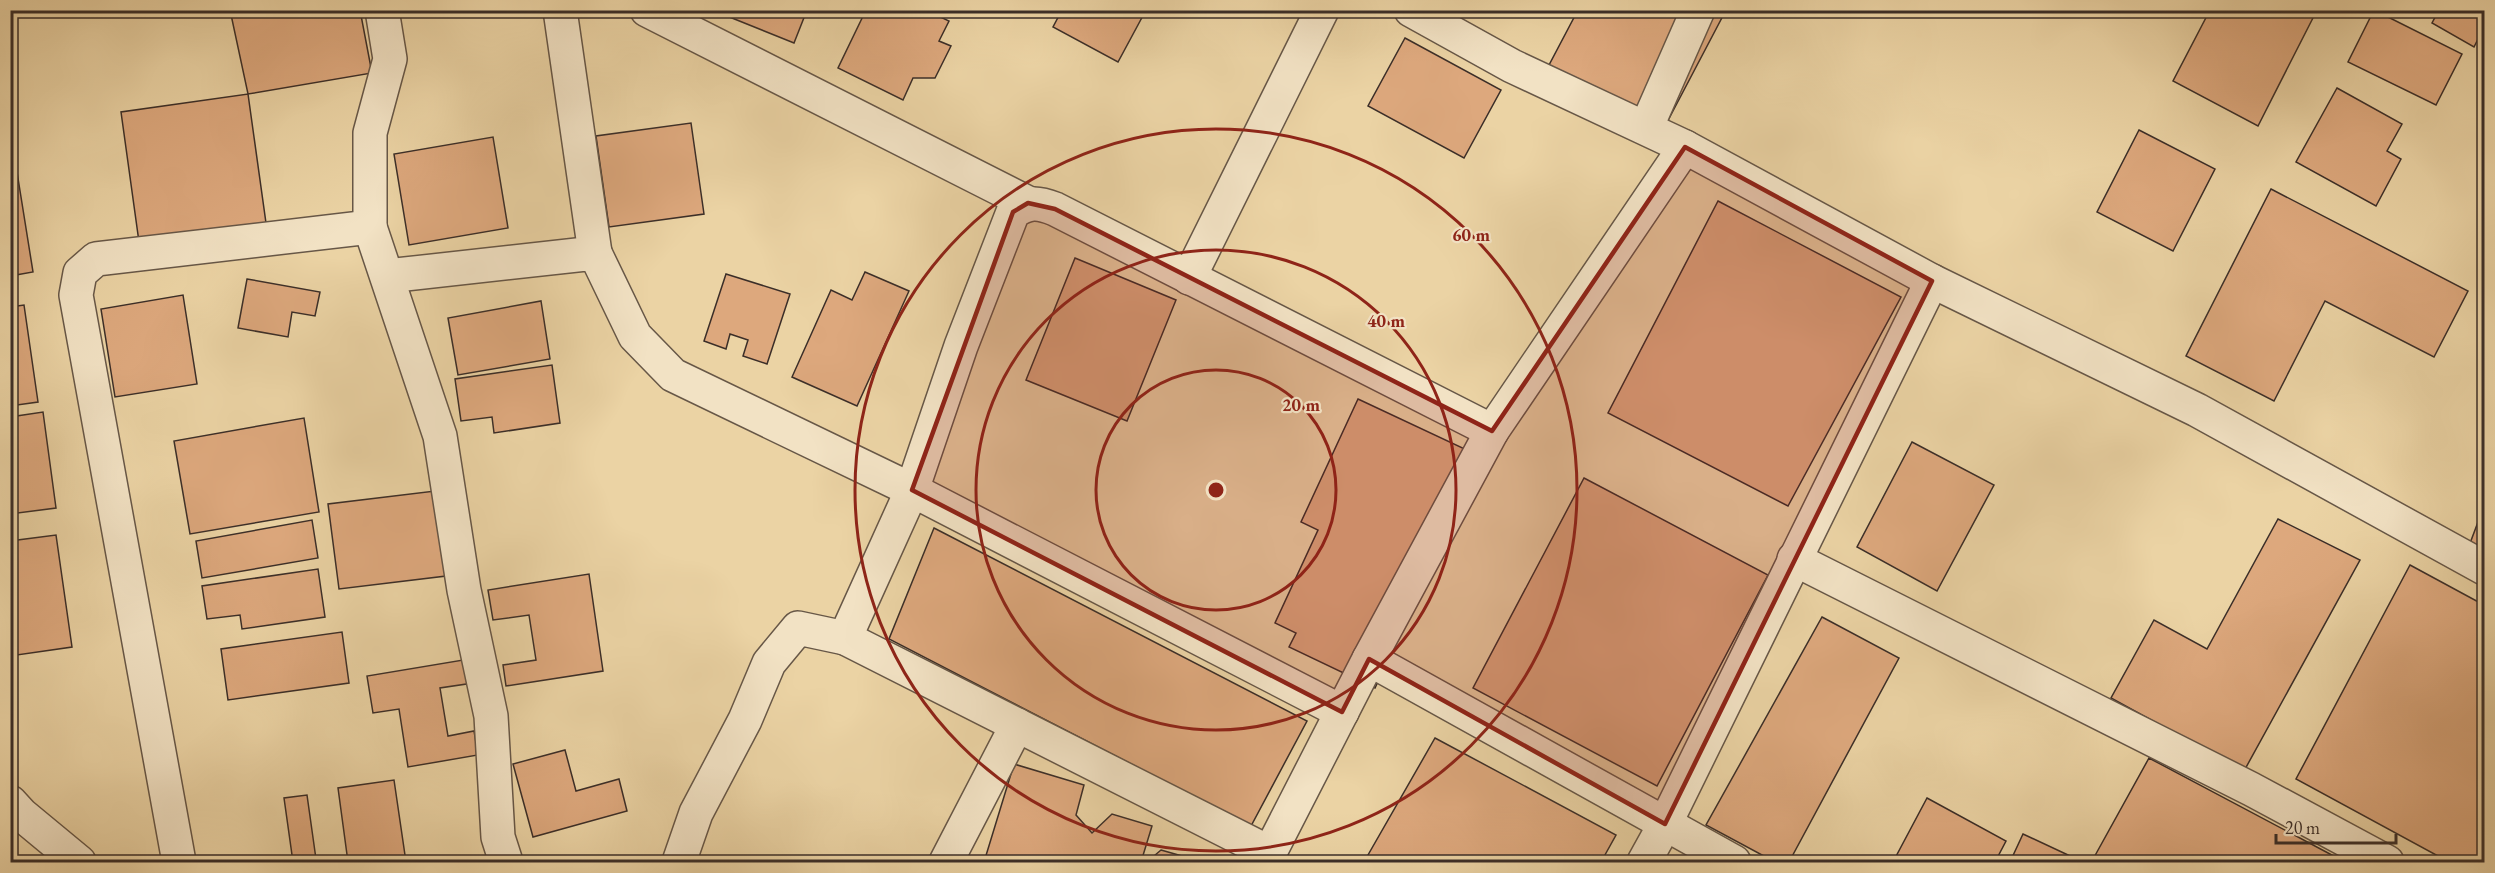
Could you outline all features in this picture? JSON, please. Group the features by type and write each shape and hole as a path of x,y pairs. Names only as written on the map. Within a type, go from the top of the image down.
{"street":[{"path":"382,10 390,59 370,133 370,227 440,436 464,590 491,716 498,837 506,862"},
{"path":"560,10 595,253 636,336 673,375 912,490 1342,712"},
{"path":"647,10 1028,203 1038,203 1055,209 1492,431"},
{"path":"1189,278 1323,10"},
{"path":"1411,10 1512,66 1685,147 1932,281 2197,410 2484,568"},
{"path":"1646,128 1698,10"},
{"path":"679,862 696,813 745,720 769,663 798,628 845,638 1017,724 1268,858 1369,659 1492,431 1685,147"},
{"path":"845,638 912,490 961,346 1013,212 1028,203"},
{"path":"179,862 76,294 80,273 96,259 370,227"},
{"path":"387,276 595,253"},
{"path":"1644,862 1665,824 1932,281"},
{"path":"1794,559 2240,784 2387,862"},
{"path":"1369,659 1734,862"},
{"path":"946,862 1017,724"},
{"path":"10,802 21,814 79,862"}],"highlighted area":[{"path":"1685,147 1932,281 1665,824 1369,659 1342,712 912,490 1013,212 1028,203 1055,209 1492,431"}],"building":[{"path":"230,10 360,10 372,73 248,94"},
{"path":"712,10 807,10 794,43"},
{"path":"866,10 926,10 949,21 939,41 951,46 935,78 913,78 903,100 838,68"},
{"path":"1062,10 1146,10 1118,62 1053,27"},
{"path":"1578,10 1726,10 1664,128 1548,67"},
{"path":"2210,10 2317,10 2258,126 2173,81"},
{"path":"2374,10 2462,54 2436,105 2348,62"},
{"path":"2439,10 2484,10 2484,27 2474,47 2432,23"},
{"path":"1405,38 1501,90 1464,158 1368,106"},
{"path":"2337,88 2402,124 2387,151 2401,159 2376,206 2296,162"},
{"path":"248,94 266,223 139,242 121,112"},
{"path":"691,123 704,214 609,227 596,136"},
{"path":"2139,130 2215,169 2173,251 2097,212"},
{"path":"493,137 508,228 409,245 394,154"},
{"path":"17,172 33,272 10,276 10,173"},
{"path":"2271,189 2468,291 2434,357 2325,301 2274,401 2186,356"},
{"path":"1718,201 1901,297 1788,506 1608,413"},
{"path":"1075,258 1176,300 1127,421 1026,380"},
{"path":"865,272 909,291 857,406 792,377 831,290 852,300"},
{"path":"726,274 790,294 767,364 743,356 748,340 730,334 726,349 704,341"},
{"path":"247,279 320,292 315,316 292,312 288,337 238,328"},
{"path":"183,295 197,384 115,397 101,309"},
{"path":"541,301 550,359 458,375 448,318"},
{"path":"24,305 38,402 10,406 10,307"},
{"path":"552,365 560,423 494,433 492,417 461,421 455,379"},
{"path":"1358,399 1484,458 1375,688 1289,647 1296,633 1275,623 1318,530 1301,522"},
{"path":"43,412 56,508 10,514 10,417"},
{"path":"304,418 319,512 190,534 174,441"},
{"path":"1912,442 1994,485 1937,591 1857,547"},
{"path":"1584,478 1768,575 1657,786 1473,688"},
{"path":"435,491 446,576 339,589 328,504"},
{"path":"2484,506 2484,555 2469,546"},
{"path":"2278,519 2360,560 2244,771 2111,698 2154,620 2207,649"},
{"path":"312,520 318,558 202,578 196,541"},
{"path":"934,528 1307,721 1251,826 889,639"},
{"path":"56,535 72,647 10,656 10,541"},
{"path":"2410,565 2484,605 2484,862 2449,862 2296,779"},
{"path":"318,569 325,617 242,629 240,615 207,619 202,586"},
{"path":"589,574 603,671 506,686 503,665 536,660 529,615 493,620 488,590"},
{"path":"1822,617 1899,658 1789,862 1775,862 1706,825"},
{"path":"342,632 349,683 228,700 221,649"},
{"path":"469,659 473,683 440,688 448,736 474,731 478,755 408,767 399,709 373,713 367,676"},
{"path":"1435,738 1616,835 1601,862 1364,862"},
{"path":"565,750 576,791 619,779 627,811 533,837 513,764"},
{"path":"2149,758 2345,862 2092,861"},
{"path":"1014,764 1084,785 1076,815 1092,833 1112,814 1152,826 1141,862 984,862"},
{"path":"394,780 406,862 348,862 338,788"},
{"path":"307,795 316,859 293,862 284,798"},
{"path":"1927,798 2006,841 1995,862 1893,862"},
{"path":"2023,834 2083,862 2010,862"},
{"path":"1161,850 1203,862 1147,862"}]}
